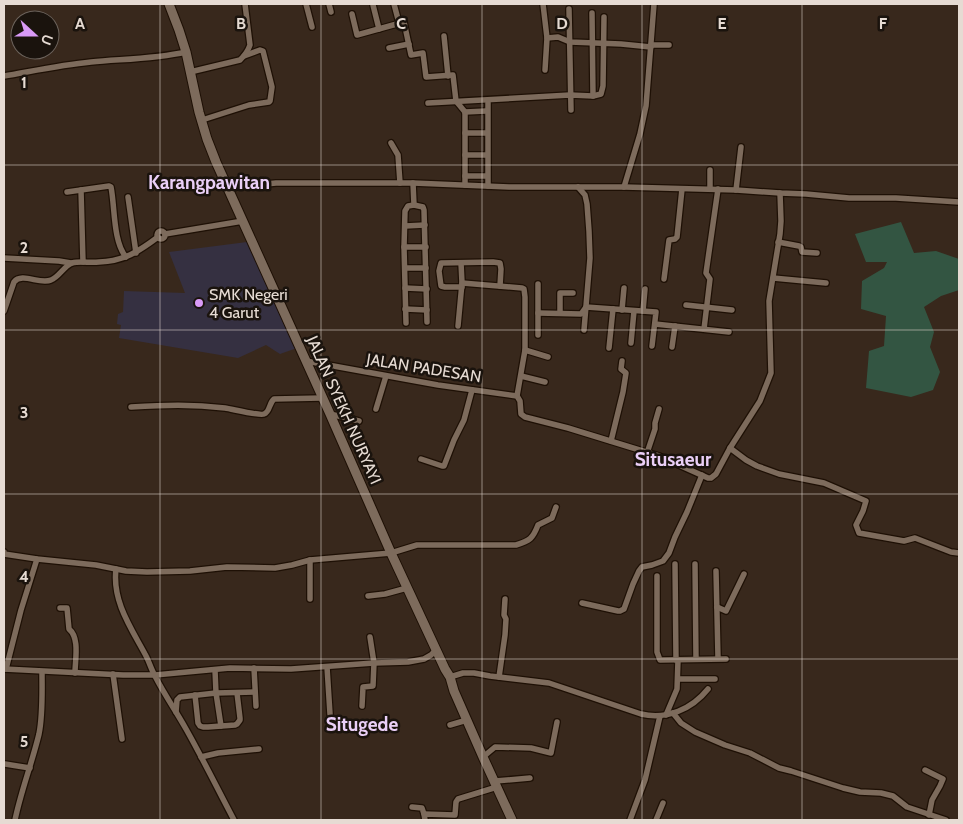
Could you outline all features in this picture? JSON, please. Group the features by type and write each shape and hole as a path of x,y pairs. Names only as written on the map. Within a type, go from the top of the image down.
{"main road":[{"name":"JALAN SYEKH NURYAYI","path":"169,4 186,52 209,145 391,554 444,669 450,677 483,757 512,820"}],"street":[{"path":"190,72 240,60 244,56 250,45 245,4"},
{"path":"306,4 312,27"},
{"path":"329,4 331,12"},
{"path":"394,4 399,23"},
{"path":"543,4 547,38 545,70"},
{"path":"624,187 644,120 654,4"},
{"path":"373,5 379,29"},
{"path":"569,9 570,110"},
{"path":"592,13 593,96"},
{"path":"352,14 357,35 404,22 411,55 423,53 426,77 453,75 456,101 465,112 465,185"},
{"path":"428,103 570,95 593,96 601,94 603,86 604,17"},
{"path":"444,36 448,76"},
{"path":"547,38 558,37 570,42 651,46 669,45"},
{"path":"389,48 409,44"},
{"path":"202,120 249,105 270,101 272,87 263,51 260,50 244,56"},
{"path":"4,76 50,67 168,56 186,52"},
{"path":"488,103 488,186"},
{"path":"465,112 486,111"},
{"path":"465,133 486,133"},
{"path":"391,143 399,156 400,183"},
{"path":"736,190 741,147"},
{"path":"465,155 486,155"},
{"path":"710,170 710,189"},
{"path":"465,176 486,176"},
{"path":"228,188 276,183 413,183 536,188 624,187 736,190 849,198 896,198 959,202"},
{"path":"413,183 414,205"},
{"path":"67,192 111,187 116,236 120,249 126,257"},
{"path":"578,187 585,195 590,231 590,258 584,330"},
{"path":"664,279 669,240 677,237 682,189"},
{"path":"81,190 83,262"},
{"path":"704,329 710,279 706,273 718,190"},
{"path":"500,286 500,263 440,263 439,265 440,285 445,287 462,285 500,286 522,288 525,292 524,350 517,396 520,401 522,416 647,452 708,478 713,478 760,401 772,370 769,301 781,221 780,194"},
{"path":"128,198 136,253"},
{"path":"406,323 404,268 406,208 414,205 423,207 424,210 427,322"},
{"path":"4,258 71,263 110,262 136,253 158,237 160,239 163,238 165,234 243,221"},
{"path":"405,226 425,226"},
{"path":"778,242 799,246 802,252 817,253"},
{"path":"404,247 426,247"},
{"path":"4,311 14,282 17,279 52,280 71,263"},
{"path":"458,326 462,285 461,263"},
{"path":"404,268 426,268"},
{"path":"773,278 826,283"},
{"path":"538,284 538,335"},
{"path":"405,288 427,289"},
{"path":"622,310 624,288"},
{"path":"643,311 645,289"},
{"path":"560,313 560,293 573,293"},
{"path":"686,305 732,310"},
{"path":"586,307 656,312 652,346"},
{"path":"538,313 581,314 586,307"},
{"path":"405,309 427,310"},
{"path":"609,348 613,309"},
{"path":"631,343 634,310"},
{"path":"654,324 730,332"},
{"path":"672,347 675,326"},
{"path":"524,350 548,357"},
{"name":"JALAN PADESAN","path":"306,361 386,376 517,396"},
{"path":"611,441 626,373 621,369 622,361"},
{"path":"376,409 386,376"},
{"path":"521,376 545,382"},
{"path":"421,459 444,466 464,420 472,390"},
{"path":"131,406 203,405 260,415 268,411 270,402 274,399 322,398"},
{"path":"647,452 659,410"},
{"path":"330,414 359,421"},
{"path":"730,448 746,460 762,468 779,474 824,482 866,501 856,525 859,533 903,541 915,538 951,552 959,553"},
{"path":"582,603 618,611 623,610 639,571 644,566 663,560 669,553 674,537 687,512 702,475"},
{"path":"4,555 147,572 190,571 227,567 275,568 310,560 391,554 420,544 516,545 527,542 538,525 552,518 556,507"},
{"path":"37,559 5,669 42,672 155,675 230,668 291,669 419,660 431,655 436,650"},
{"path":"310,560 310,599"},
{"path":"630,820 666,715 677,690 675,564"},
{"path":"695,564 696,659"},
{"path":"116,569 115,580 121,608 155,675 234,820"},
{"path":"716,571 718,658"},
{"path":"717,607 726,611 744,574"},
{"path":"657,576 656,652 660,660 726,658"},
{"path":"368,596 407,588"},
{"path":"499,677 505,635 505,599"},
{"path":"60,608 67,608 69,629 73,632 74,636 76,650 75,673"},
{"path":"362,706 363,688 373,686 374,663 370,637"},
{"path":"327,666 330,714"},
{"path":"254,668 256,706"},
{"path":"215,670 221,726"},
{"path":"16,820 39,732 42,672"},
{"path":"450,677 468,673 549,683 641,714 656,716 666,715 693,703 701,698 708,689"},
{"path":"113,674 122,739"},
{"path":"678,680 715,679"},
{"path":"176,712 179,697 216,693 255,692"},
{"path":"195,695 198,723 200,726 208,727 235,725 240,720 236,693"},
{"path":"666,715 695,732 750,753 779,768 843,788 893,796 905,806 946,820"},
{"path":"450,725 467,720"},
{"path":"483,757 495,747 531,748 551,753 557,722"},
{"path":"201,758 218,753 259,749"},
{"path":"5,764 30,768"},
{"path":"924,770 943,779 932,800 929,815"},
{"path":"412,808 422,808 424,817 455,815 458,798 496,784 530,778"},
{"path":"656,820 662,803"}],"shaded area":[{"name":"SMK Negeri 4 Garut","path":"247,242 297,348 280,354 266,345 238,358 119,338 121,325 117,324 118,314 123,312 124,291 185,293 169,252"}],"green space":[{"path":"901,222 914,253 936,251 959,259 959,290 941,296 924,307 934,332 930,347 940,372 933,390 911,397 866,388 869,351 884,346 886,316 861,309 862,281 884,268 887,262 866,262 855,234"}],"place":[{"name":"SMK Negeri 4 Garut","path":"199,303"}],"district":[{"name":"Karangpawitan","path":"209,182"},
{"name":"Situsaeur","path":"673,459"},
{"name":"Situgede","path":"362,724"}]}
